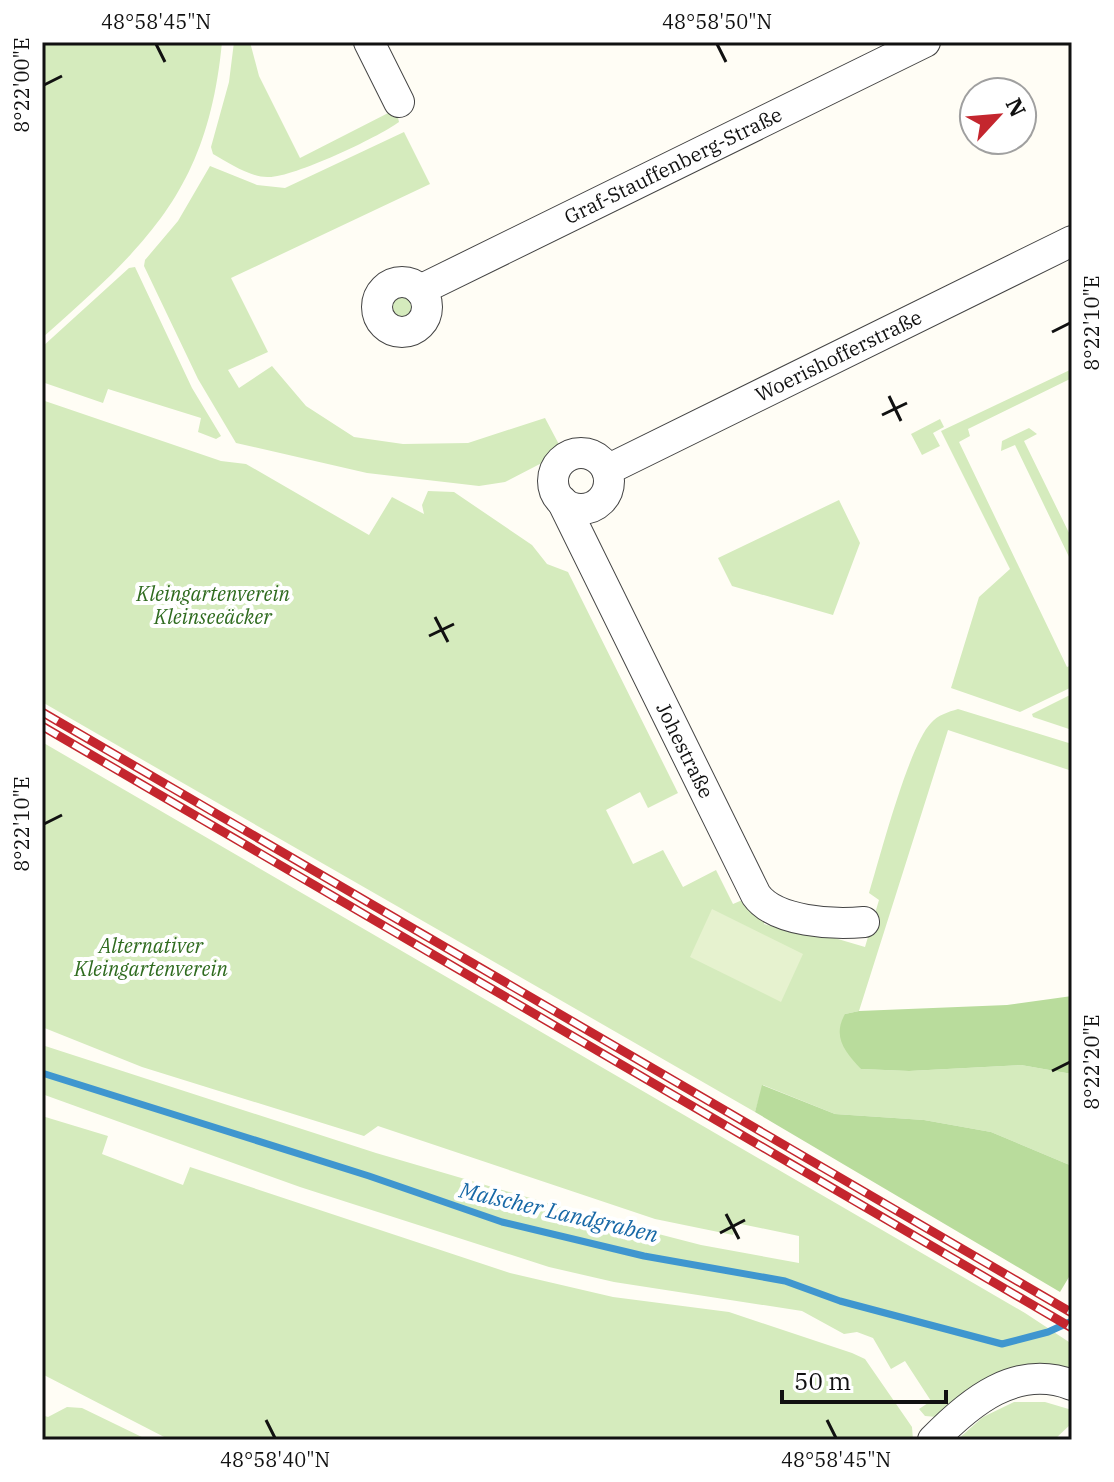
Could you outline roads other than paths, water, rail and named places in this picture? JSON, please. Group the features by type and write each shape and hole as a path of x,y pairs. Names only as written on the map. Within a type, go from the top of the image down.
{"street":[{"path":"369,42 399,102"},
{"name":"Graf-Stauffenberg-Straße","path":"420,290 925,42"},
{"name":"Woerishofferstraße","path":"607,470 1072,241"},
{"path":"589,454 607,470 607,492 598,503 584,508 562,501 554,485 562,459 589,454"},
{"name":"Johestraße","path":"562,501 756,895 770,907 829,926 864,922"},
{"path":"933,1440 972,1401 1003,1386 1034,1379 1072,1385"}],"waterway":[{"name":"Malscher Landgraben","path":"42,1073 369,1176 502,1222 644,1256 785,1281 840,1301 1002,1344 1048,1332 1072,1321"}],"railway":[{"path":"42,712 1072,1313"},
{"path":"42,726 1072,1328"}],"park label":[{"name":"Kleingartenverein Kleinseeäcker","path":"213,606"},
{"name":"Alternativer Kleingartenverein","path":"151,958"}]}
